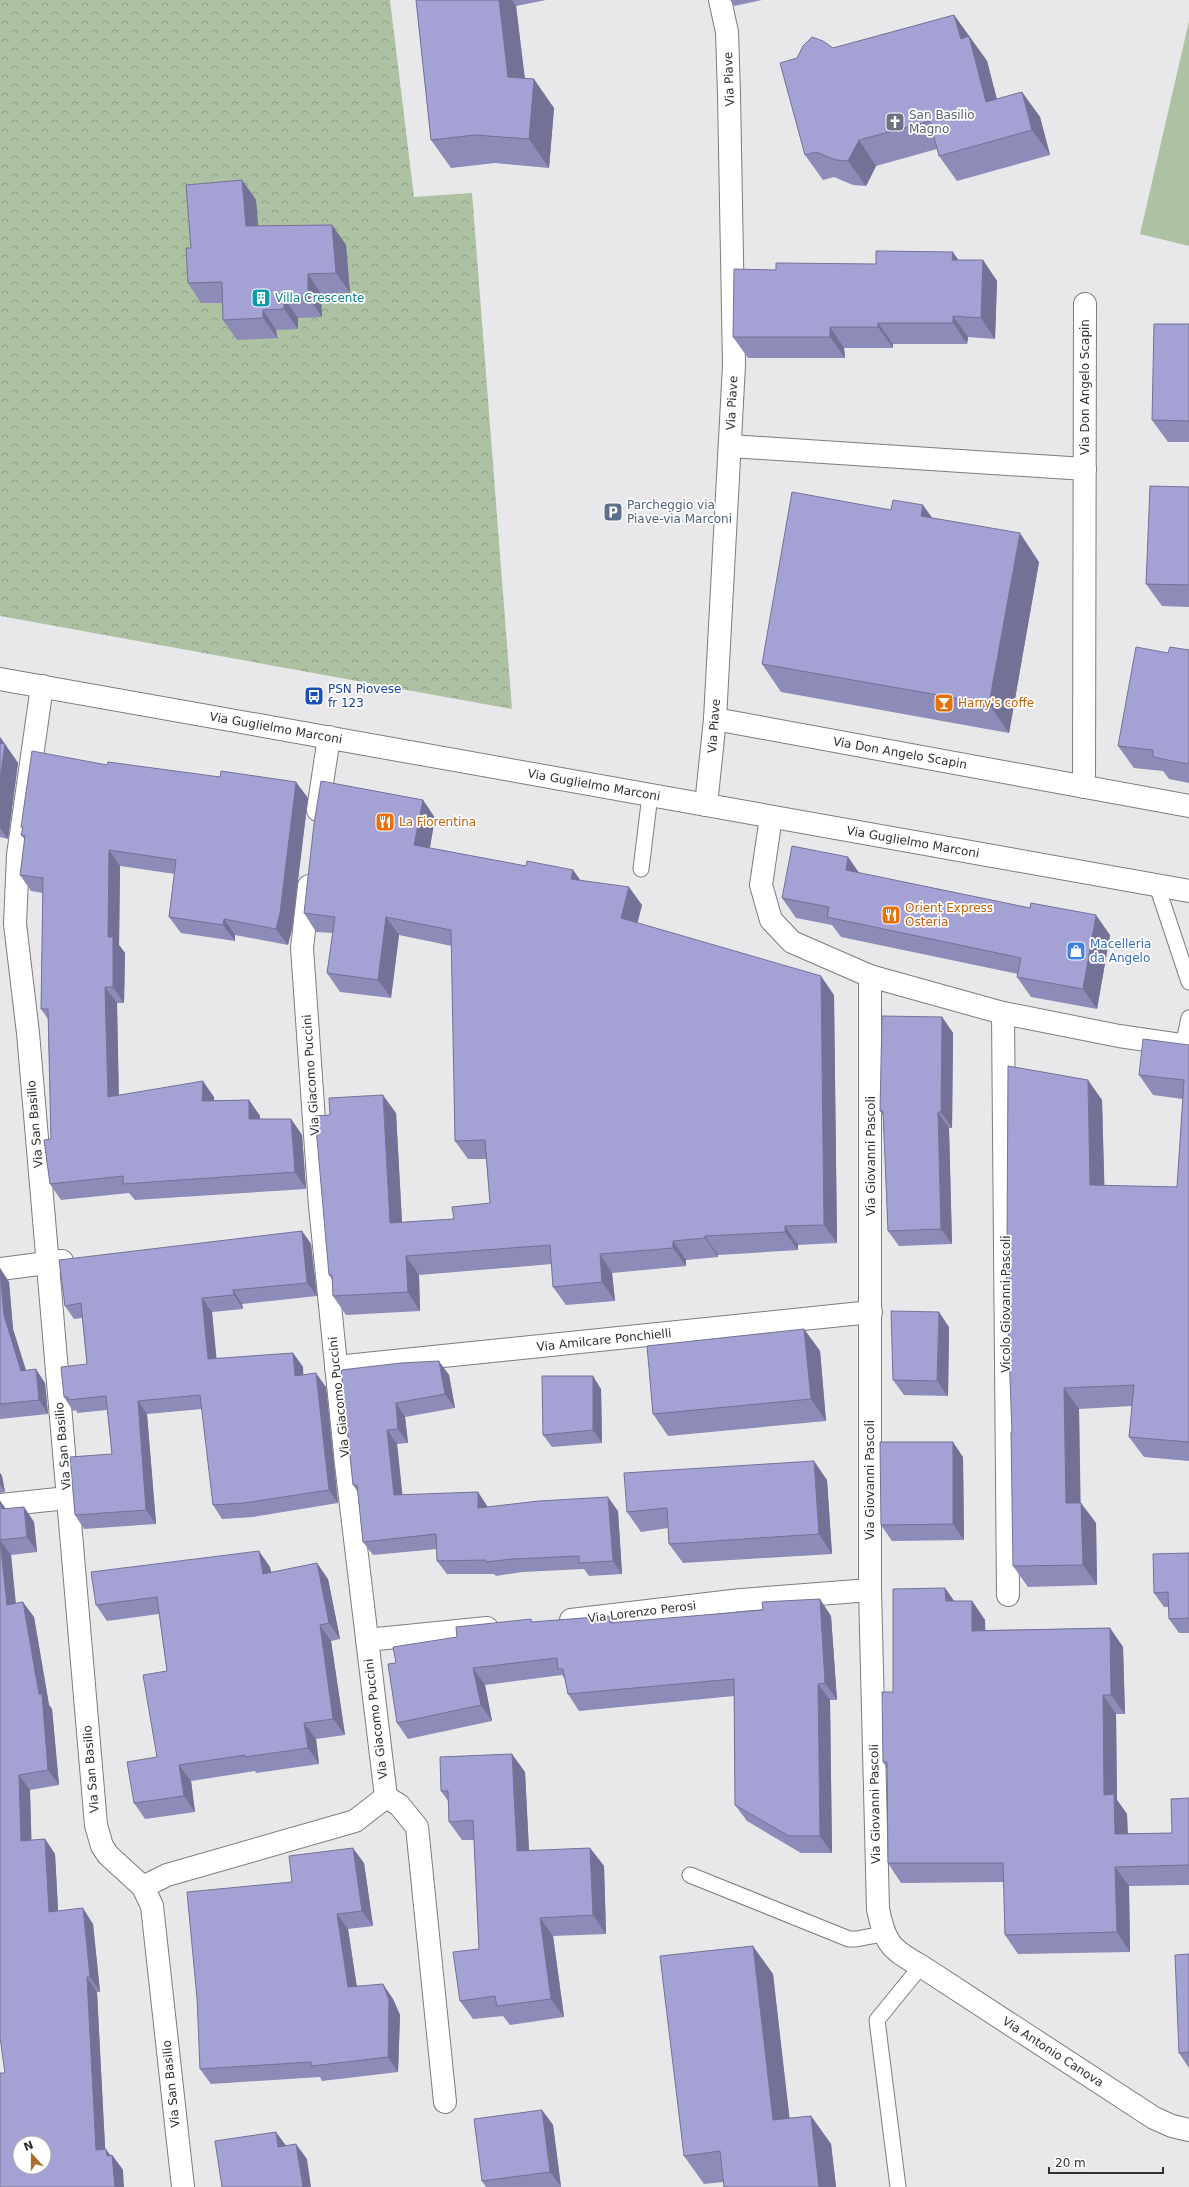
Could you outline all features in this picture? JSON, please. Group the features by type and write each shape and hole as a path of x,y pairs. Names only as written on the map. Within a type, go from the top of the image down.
{"street":[{"name":"Via Piave","path":"706,805 716,719 734,365 727,32 720,0"},
{"name":"Via Don Angelo Scapin","path":"1084,787 1085,304"},
{"name":"Via Don Angelo Scapin","path":"730,446 1085,469"},
{"name":"Via Guglielmo Marconi","path":"0,679 1189,892"},
{"name":"Via San Basilio","path":"42,686 18,855 15,924 28,1033 96,1825 102,1846 108,1855 143,1887 152,1906 183,2187"},
{"name":"Via Don Angelo Scapin","path":"716,719 1189,806"},
{"path":"316,826 329,737"},
{"path":"771,817 761,885 771,920 792,942 870,976 1003,1013 1119,1036 1186,1046"},
{"name":"Via Giacomo Puccini","path":"143,1887 168,1875 355,1821 386,1797 346,1464 336,1367 314,1231 302,948 311,864"},
{"name":"Via Giovanni Pascoli","path":"870,976 870,1590 878,1909 883,1934 899,1954 921,1966"},
{"name":"Vicolo Giovanni Pascoli","path":"1003,1013 1008,1595"},
{"path":"0,1269 78,1259"},
{"name":"Via Amilcare Ponchielli","path":"336,1367 871,1312"},
{"path":"0,1505 67,1498"},
{"name":"Via Lorenzo Perosi","path":"553,1622 741,1600 870,1590"},
{"path":"367,1640 507,1626"},
{"path":"386,1797 399,1805 417,1826 445,2102"},
{"name":"Via Antonio Canova","path":"921,1966 1154,2118 1172,2126 1189,2130"}],"lane":[{"path":"641,868 650,795"},
{"path":"1158,886 1189,982"},
{"path":"1186,1046 1189,1018"},
{"path":"690,1875 849,1939 883,1934"},
{"path":"898,2187 877,2020 894,1997 921,1966"}],"green space":[{"path":"0,0 390,0 414,197 472,193 512,709 0,616"},
{"path":"1189,21 1189,246 1140,234"}],"building":[{"path":"416,0 499,0 508,77 534,79 529,139 475,135 431,140"},
{"path":"954,15 961,39 969,36 986,102 1022,92 1032,130 939,156 930,121 859,140 848,161 836,160 816,152 805,155 780,63 797,58 803,46 812,37 823,41 833,48"},
{"path":"242,180 246,226 332,225 336,273 308,274 308,297 284,298 284,309 263,310 263,318 223,320 222,282 188,283 186,248 191,248 186,185"},
{"path":"876,251 953,252 952,260 983,260 981,318 953,316 953,323 878,323 878,327 830,327 830,337 733,337 734,269 776,270 776,263 876,264"},
{"path":"1154,324 1189,324 1189,421 1152,420"},
{"path":"1150,486 1189,487 1189,585 1146,584"},
{"path":"792,492 891,510 893,500 923,505 921,516 1020,533 989,704 762,664"},
{"path":"1136,647 1168,653 1170,647 1189,650 1189,761 1187,764 1153,757 1153,750 1118,746"},
{"path":"0,743 5,744 0,780"},
{"path":"32,751 107,765 108,762 220,777 221,771 296,782 280,913 276,929 224,919 223,925 169,917 176,860 109,850 108,937 113,937 113,987 105,987 108,1097 203,1081 202,1101 249,1100 249,1119 291,1119 295,1172 123,1184 123,1176 50,1184 44,1140 51,1139 48,1009 41,1009 43,878 20,875 25,836 21,835 23,827 21,827"},
{"path":"321,781 423,800 414,845 526,866 527,861 573,870 571,879 629,887 621,918 821,976 824,1225 785,1226 785,1232 705,1236 705,1238 673,1241 673,1248 600,1254 602,1282 553,1287 550,1245 406,1256 408,1292 333,1296 332,1275 329,1275 315,1116 330,1115 329,1098 383,1095 390,1223 454,1219 452,1207 490,1203 485,1140 455,1141 451,930 386,917 378,980 327,973 335,917 304,913 314,824"},
{"path":"792,846 848,857 846,870 1030,908 1031,903 1096,915 1083,989 1017,977 1021,958 827,917 829,907 782,898"},
{"path":"882,1016 942,1017 941,1112 938,1112 941,1229 888,1231 883,1111 880,1111"},
{"path":"1143,1039 1189,1045 1189,1442 1129,1437 1134,1385 1064,1388 1066,1503 1081,1503 1083,1565 1013,1566 1012,1432 1005,1246 1007,1246 1008,1066 1088,1080 1090,1185 1177,1187 1184,1080 1139,1075"},
{"path":"302,1231 307,1283 233,1290 234,1295 202,1298 208,1359 293,1353 295,1376 316,1373 329,1490 244,1503 213,1505 200,1395 138,1401 146,1510 75,1515 70,1457 112,1454 106,1396 68,1400 68,1397 64,1397 61,1367 87,1364 81,1303 65,1306 59,1260"},
{"path":"0,1271 4,1315 21,1371 36,1369 39,1400 0,1404"},
{"path":"891,1311 939,1312 937,1381 893,1380"},
{"path":"804,1329 811,1399 653,1414 647,1346"},
{"path":"439,1361 445,1394 396,1403 398,1429 387,1430 394,1495 478,1492 478,1508 539,1501 608,1497 613,1561 579,1563 579,1556 512,1559 486,1562 486,1560 437,1561 436,1534 363,1542 357,1485 353,1485 341,1370 401,1363"},
{"path":"542,1376 593,1376 593,1430 543,1435"},
{"path":"880,1442 953,1442 953,1524 881,1525"},
{"path":"814,1461 819,1534 669,1544 667,1508 627,1512 624,1473"},
{"path":"0,1501 2,1509 24,1507 27,1537 0,1540"},
{"path":"0,1540 7,1605 23,1602 39,1694 42,1694 48,1770 19,1775 21,1841 45,1839 49,1912 83,1908 90,1977 87,1977 96,2150 106,2149 107,2156 112,2155 115,2187 0,2187 0,2073 5,2073 0,2037"},
{"path":"259,1551 263,1574 317,1563 329,1623 320,1625 333,1719 304,1723 308,1748 245,1757 245,1755 179,1765 184,1796 134,1803 127,1762 157,1757 143,1675 167,1671 157,1597 96,1605 91,1572"},
{"path":"1189,1553 1189,1618 1169,1619 1168,1592 1154,1593 1153,1554"},
{"path":"945,1588 946,1601 972,1601 972,1631 1110,1628 1111,1695 1103,1695 1104,1795 1114,1794 1115,1834 1172,1833 1171,1799 1189,1798 1189,1865 1115,1867 1117,1932 1005,1935 1003,1863 888,1863 887,1762 883,1762 882,1692 893,1692 893,1589"},
{"path":"820,1599 825,1683 818,1684 820,1836 789,1836 735,1805 734,1679 568,1694 563,1669 558,1669 557,1658 473,1668 481,1705 397,1723 388,1664 396,1663 393,1647 457,1637 456,1627 531,1619 532,1622 609,1616 610,1623 763,1610 762,1602"},
{"path":"512,1754 517,1851 590,1848 593,1915 540,1918 551,1999 497,2006 495,1996 460,2001 453,1952 479,1949 473,1820 449,1822 448,1791 441,1791 440,1757"},
{"path":"353,1848 362,1911 337,1914 348,1987 383,1984 389,2000 388,2057 312,2066 311,2062 200,2069 197,1998 187,1892 292,1882 289,1856"},
{"path":"753,1946 773,2120 811,2116 819,2187 724,2187 720,2151 684,2156 660,1956"},
{"path":"1189,1954 1189,2052 1179,2053 1175,1955"},
{"path":"542,2110 550,2172 482,2181 474,2119"},
{"path":"276,2132 278,2147 296,2144 303,2187 222,2187 215,2141"}],"place":[{"name":"San Basilio Magno","path":"895,122"},
{"name":"Villa Crescente","path":"261,298"},
{"name":"Parcheggio via Piave-via Marconi","path":"613,512"},
{"name":"PSN Piovese fr 123","path":"314,696"},
{"name":"Harry's coffe","path":"944,703"},
{"name":"La Fiorentina","path":"385,822"},
{"name":"Orient Express Osteria","path":"891,915"},
{"name":"Macelleria da Angelo","path":"1076,951"}]}
